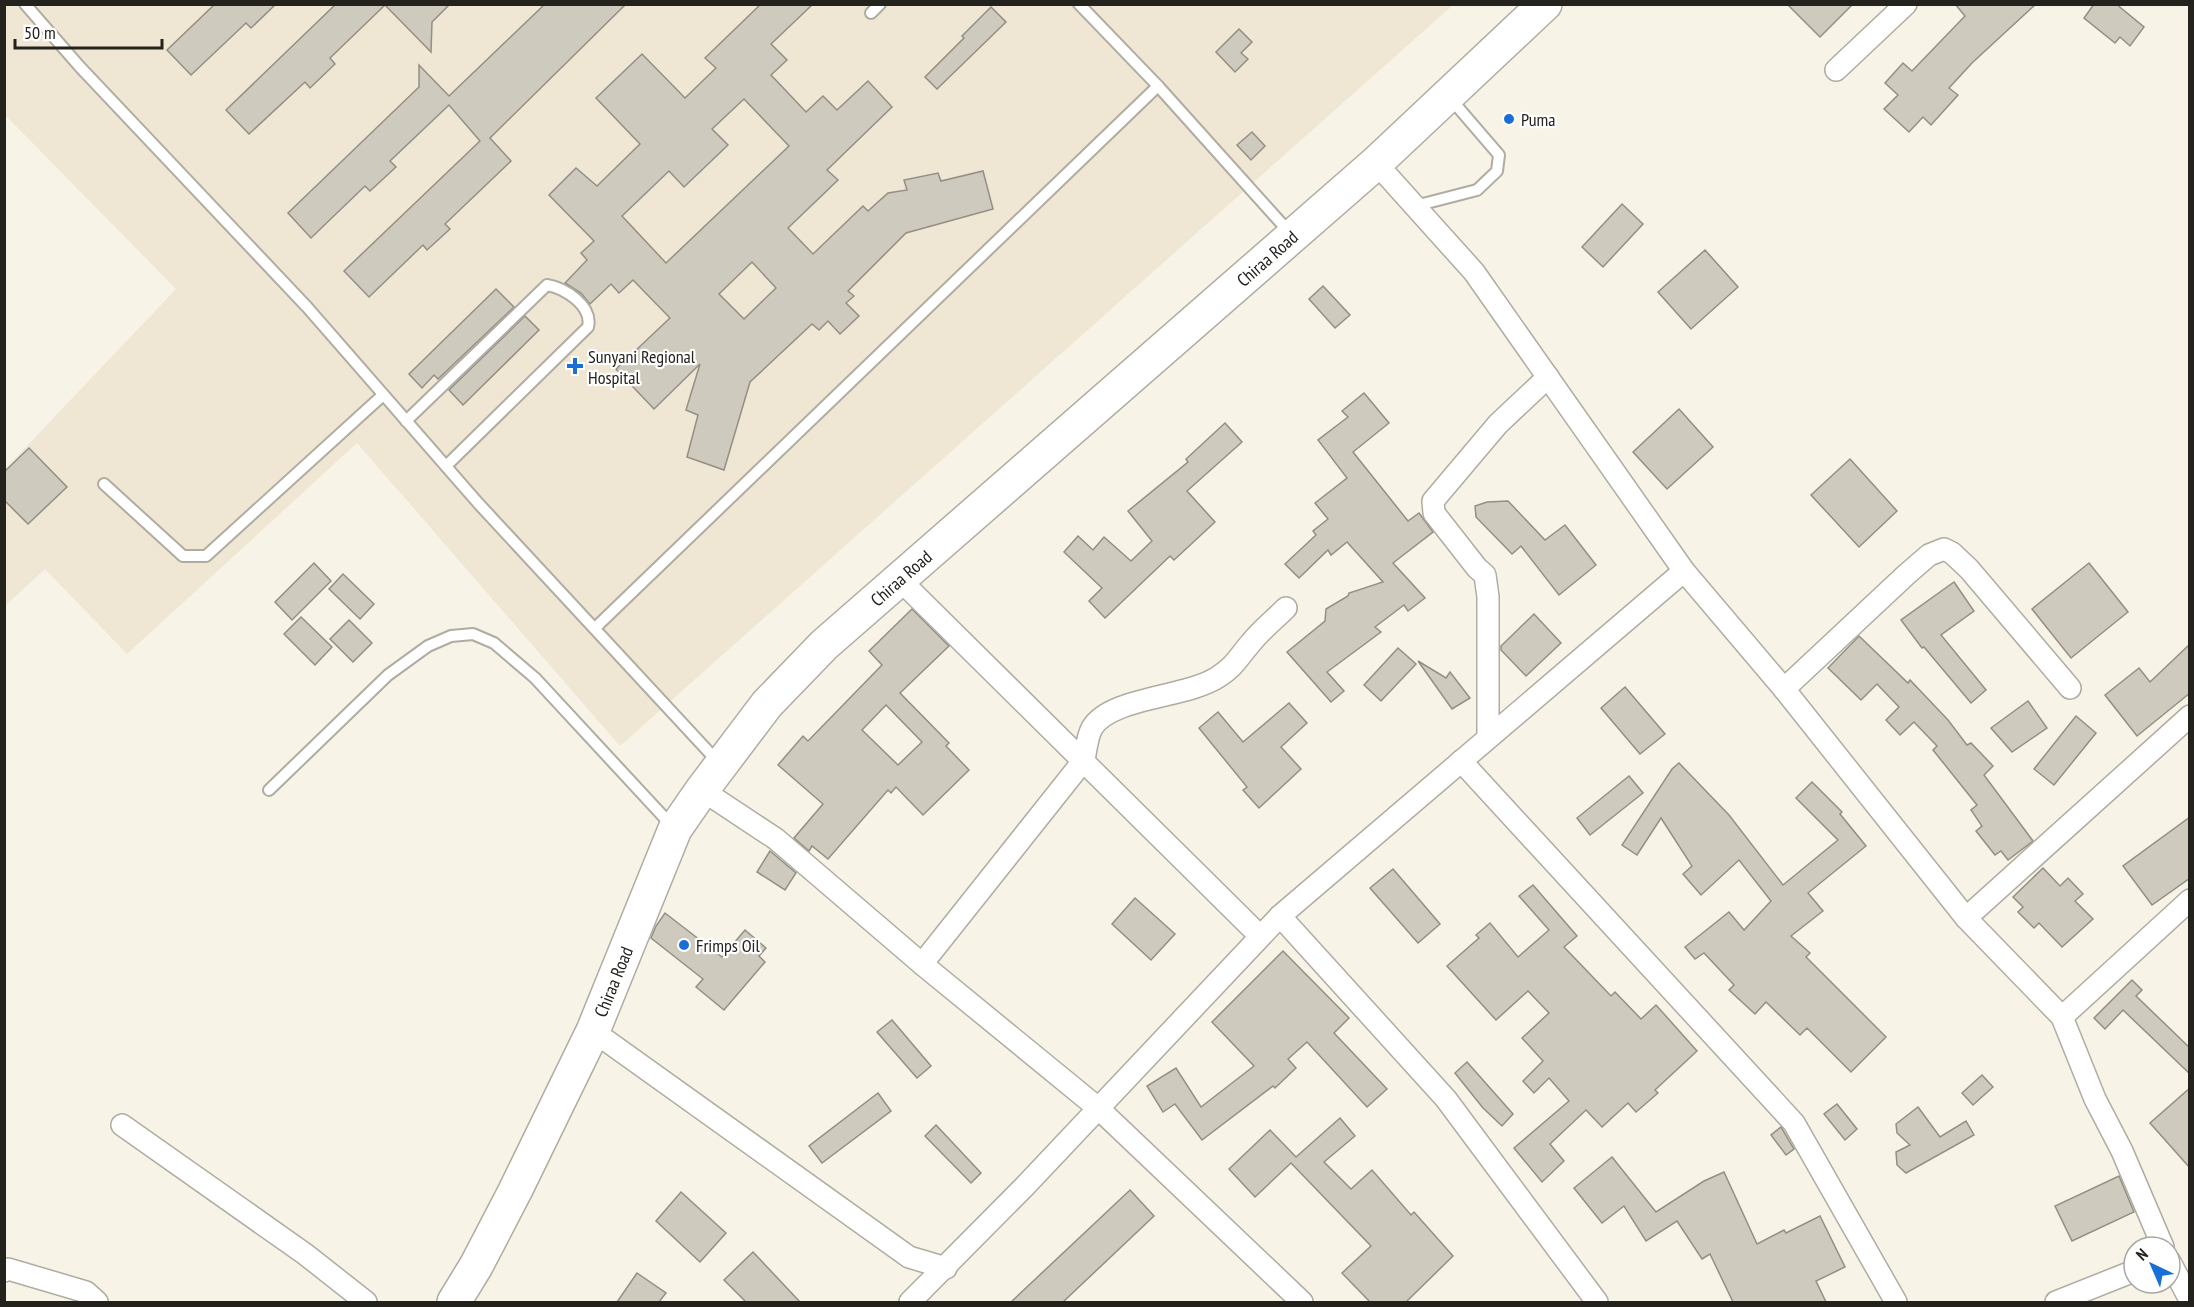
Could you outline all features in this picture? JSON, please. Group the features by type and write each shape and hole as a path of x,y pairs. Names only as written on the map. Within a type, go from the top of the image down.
{"highway":[{"name":"Chiraa Road","path":"454,1302 476,1266 515,1191 592,1031 675,829 767,704 824,645 898,578 1376,163 1545,4"}],"street":[{"path":"1836,70 1906,4"},
{"path":"1376,163 1474,272 1684,571 1784,689 1966,918 2062,1017 2095,1099 2122,1151 2158,1235"},
{"path":"1488,737 1488,597 1485,575 1434,513 1433,501 1498,424 1548,377"},
{"path":"1784,689 1906,574 1929,555 1944,549 1952,553 1969,569 2070,688"},
{"path":"910,1302 946,1268 1280,916 1684,571"},
{"path":"898,578 1260,936"},
{"path":"922,964 1084,760 1091,729 1104,715 1123,707 1200,687 1218,677 1236,663 1250,644 1286,608"},
{"path":"1966,918 2190,716"},
{"path":"1461,761 1794,1123 1896,1302"},
{"path":"712,778 776,839 922,964 1098,1108 1302,1302"},
{"path":"2062,1017 2190,900"},
{"path":"1280,916 1446,1099 1597,1302"},
{"path":"592,1031 909,1257 946,1268"},
{"path":"122,1125 305,1254 366,1302"},
{"path":"4,1271 8,1269 86,1292 97,1302"},
{"path":"2056,1302 2122,1276"},
{"path":"2182,1285 2190,1300"}],"lane":[{"path":"25,4 88,76 307,307 446,466 595,628 712,778"},
{"path":"872,13 880,4"},
{"path":"1078,4 1158,86 1292,236"},
{"path":"595,628 1158,86"},
{"path":"1415,206 1477,190 1497,171 1499,156 1448,95"},
{"path":"406,421 547,285 565,291 579,302 588,319 588,327 446,466"},
{"path":"104,484 183,556 206,556 383,395"},
{"path":"270,790 388,675 428,646 451,636 473,634 494,643 535,678 675,829"}],"shaded area":[{"name":"Sunyani Regional Hospital","path":"5,5 1453,5 620,746 357,443 127,654 45,569 5,606 5,469 176,289 5,115"}],"building":[{"path":"215,4 276,4 251,28 246,23 191,75 167,50"},
{"path":"336,4 450,4 432,22 431,52 385,5 330,58 335,64 310,88 305,82 249,134 226,110"},
{"path":"545,4 626,4 490,138 511,161 445,224 450,229 427,250 423,245 369,297 344,271 480,141 449,105 390,161 396,167 370,191 365,186 311,238 288,213 419,87 419,65 449,96"},
{"path":"761,4 813,4 771,44 787,60 771,75 806,112 823,96 837,110 868,81 892,107 827,170 838,180 788,228 813,254 863,206 868,211 888,193 907,190 904,180 938,173 941,181 983,171 993,209 906,233 848,291 854,296 846,303 859,316 840,334 828,321 819,330 812,324 750,382 724,470 687,457 698,415 686,410 700,364 654,409 616,369 670,318 633,280 619,293 611,284 590,304 581,293 565,283 587,260 581,253 594,241 549,195 576,168 597,186 640,144 596,98 642,54 685,98 716,68 705,58","holes":["744,99 789,146 666,263 622,216 669,171 684,187 728,145 712,129","752,262 776,288 744,319 719,294"]},
{"path":"1787,4 1853,4 1820,37"},
{"path":"1955,4 2036,4 1972,63 1949,88 1958,95 1931,125 1923,117 1909,132 1884,109 1898,95 1885,83 1903,63 1912,71 1965,16"},
{"path":"2094,4 2116,4 2144,27 2130,46 2120,37 2115,43 2084,18"},
{"path":"991,7 1006,22 937,89 925,77"},
{"path":"1239,29 1252,42 1241,53 1248,59 1235,72 1216,52"},
{"path":"1252,132 1265,146 1251,160 1237,145"},
{"path":"1622,204 1643,224 1603,267 1582,247"},
{"path":"1705,250 1738,287 1691,329 1658,292"},
{"path":"1323,286 1350,315 1335,328 1309,299"},
{"path":"496,289 514,307 438,379 434,375 422,388 409,374"},
{"path":"525,316 539,330 463,405 449,390"},
{"path":"1364,393 1389,423 1353,452 1408,521 1419,513 1433,532 1393,563 1425,598 1408,611 1404,605 1375,627 1381,632 1327,672 1344,691 1331,702 1287,652 1325,621 1326,609 1348,596 1349,593 1383,582 1347,542 1331,555 1328,550 1299,578 1285,564 1316,535 1313,531 1328,519 1315,503 1347,478 1318,440 1348,417 1342,411"},
{"path":"1679,409 1713,447 1667,489 1633,452"},
{"path":"1225,423 1242,442 1187,491 1215,522 1174,560 1170,556 1105,618 1089,601 1102,588 1064,552 1078,536 1093,550 1104,537 1131,561 1152,541 1128,511 1188,462 1186,459"},
{"path":"29,448 67,487 28,524 4,500 4,472"},
{"path":"1850,459 1897,511 1859,547 1811,495"},
{"path":"1508,501 1545,540 1565,525 1596,565 1559,595 1521,546 1512,554 1476,517 1475,506 1487,502"},
{"path":"314,563 331,581 292,620 275,602"},
{"path":"2089,563 2128,612 2071,658 2032,609"},
{"path":"343,574 374,604 360,619 329,589"},
{"path":"1954,582 1974,611 1941,635 1986,690 1971,703 1924,647 1922,648 1901,620"},
{"path":"912,609 949,646 900,693 949,743 946,746 969,770 923,815 896,787 891,793 888,790 828,859 812,846 809,851 794,838 823,804 778,765 803,736 808,741 882,665 869,651","holes":["886,705 922,742 898,765 862,730"]},
{"path":"1534,614 1561,643 1526,676 1501,650 1501,646"},
{"path":"301,617 332,647 315,665 284,634"},
{"path":"349,620 372,643 353,662 330,639"},
{"path":"1859,636 1908,683 1910,680 1948,720 1967,745 1971,743 1993,766 1984,775 2033,841 2008,860 2001,851 1995,855 1976,831 1982,826 1971,810 1977,805 1933,750 1937,746 1914,722 1900,735 1886,720 1899,707 1877,684 1861,700 1828,668"},
{"path":"2190,644 2190,693 2137,736 2105,695 2139,668 2150,682"},
{"path":"1398,648 1416,664 1381,701 1364,685"},
{"path":"1418,661 1446,678 1450,672 1470,698 1452,709"},
{"path":"1625,687 1665,734 1640,754 1601,708"},
{"path":"2028,701 2047,728 2012,752 1991,728"},
{"path":"1289,703 1307,723 1281,747 1301,769 1259,808 1243,790 1247,787 1199,728 1218,712 1243,742"},
{"path":"2076,716 2096,733 2054,785 2034,769"},
{"path":"1679,763 1729,815 1783,885 1838,840 1796,798 1812,782 1842,812 1840,814 1866,846 1808,893 1823,911 1791,936 1810,953 1806,957 1886,1037 1851,1072 1807,1028 1800,1035 1766,1002 1755,1014 1729,990 1734,985 1704,953 1695,959 1685,947 1729,912 1744,930 1771,901 1739,860 1701,895 1683,874 1692,866 1661,818 1637,855 1622,845 1672,769"},
{"path":"1629,776 1643,793 1590,835 1577,818"},
{"path":"2190,817 2190,878 2152,905 2123,866"},
{"path":"770,851 796,873 785,890 757,872"},
{"path":"2043,868 2060,886 2068,878 2083,894 2075,901 2093,919 2062,947 2039,923 2034,928 2018,912 2023,907 2013,897"},
{"path":"1393,869 1440,924 1418,943 1370,888"},
{"path":"1533,885 1577,936 1564,947 1611,996 1615,992 1641,1019 1656,1005 1697,1051 1655,1090 1658,1093 1636,1112 1628,1103 1602,1127 1586,1110 1550,1144 1564,1161 1542,1182 1514,1148 1569,1101 1549,1078 1534,1093 1523,1081 1543,1061 1522,1038 1549,1013 1528,991 1496,1020 1447,966 1479,938 1476,935 1490,923 1518,957 1549,930 1519,896"},
{"path":"1135,898 1175,934 1151,960 1112,924"},
{"path":"665,913 722,957 745,930 766,948 759,956 765,962 724,1010 696,987 703,979 651,938"},
{"path":"1283,951 1349,1018 1334,1033 1387,1089 1367,1107 1307,1042 1288,1059 1296,1068 1275,1088 1273,1086 1202,1140 1175,1104 1163,1112 1147,1086 1176,1068 1201,1107 1254,1066 1212,1022"},
{"path":"2132,980 2142,990 2136,996 2190,1048 2190,1074 2123,1010 2105,1029 2094,1018"},
{"path":"892,1020 931,1066 917,1078 877,1032"},
{"path":"1467,1062 1513,1114 1502,1126 1483,1108 1455,1073"},
{"path":"1982,1075 1993,1087 1973,1105 1962,1093"},
{"path":"2190,1088 2190,1168 2150,1123"},
{"path":"878,1093 891,1111 822,1163 809,1146"},
{"path":"1837,1104 1857,1129 1845,1140 1824,1114"},
{"path":"1918,1107 1940,1137 1966,1121 1974,1135 1906,1173 1897,1165 1896,1152 1910,1145 1897,1133 1896,1124"},
{"path":"1340,1118 1355,1136 1324,1162 1351,1189 1372,1170 1411,1215 1414,1212 1453,1256 1406,1302 1370,1302 1342,1273 1371,1246 1291,1163 1255,1197 1229,1169 1270,1130 1296,1157"},
{"path":"936,1125 981,1173 971,1183 925,1136"},
{"path":"1781,1127 1794,1149 1786,1155 1771,1135"},
{"path":"1612,1157 1656,1212 1704,1181 1724,1172 1757,1244 1784,1230 1786,1233 1820,1216 1845,1267 1816,1281 1826,1302 1733,1302 1710,1254 1702,1259 1677,1221 1646,1241 1624,1206 1602,1223 1574,1188"},
{"path":"2119,1176 2134,1212 2072,1241 2055,1206"},
{"path":"1130,1190 1154,1216 1063,1302 1011,1302"},
{"path":"681,1192 726,1233 700,1262 656,1221"},
{"path":"753,1252 800,1302 746,1302 724,1280"},
{"path":"637,1273 666,1293 659,1302 617,1302"}],"place":[{"name":"Puma","path":"1509,119"},
{"name":"Sunyani Regional Hospital","path":"575,366"},
{"name":"Frimps Oil","path":"684,945"}]}
